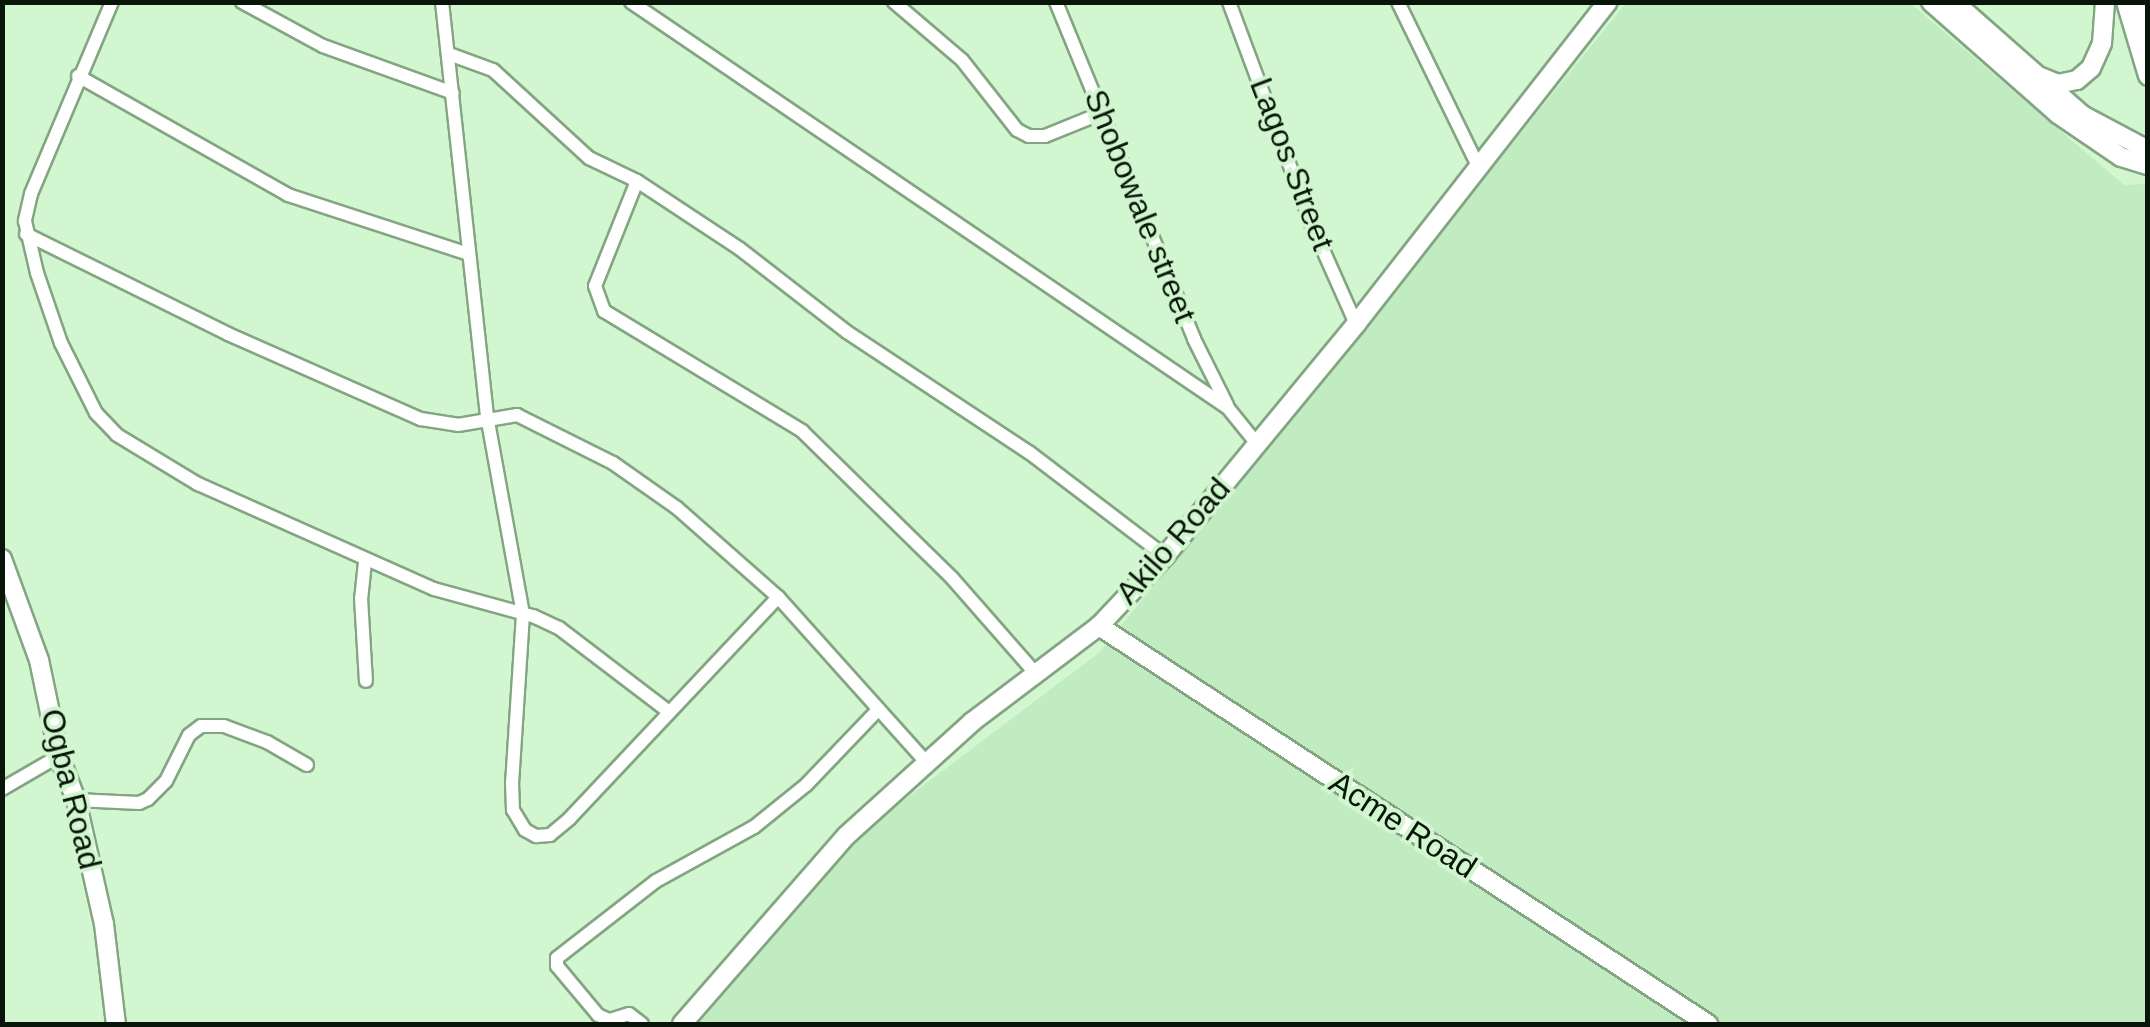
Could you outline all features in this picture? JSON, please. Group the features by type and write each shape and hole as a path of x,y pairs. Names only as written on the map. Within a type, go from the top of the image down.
{"street":[{"path":"112,2 30,194 26,234 62,343 87,398 106,424 198,484 364,562 466,600 523,614 559,628 668,710"},
{"path":"242,2 323,46 453,93"},
{"path":"442,2 487,416 523,614 512,782 513,810 530,834 550,835 570,818 778,597"},
{"path":"631,2 1228,408 1257,444"},
{"path":"894,2 962,60 1017,130 1029,136 1046,136 1102,113"},
{"name":"Shobowale street","path":"1056,2 1194,339 1228,408"},
{"name":"Lagos Street","path":"1229,2 1311,223 1356,324"},
{"path":"1398,2 1478,166"},
{"name":"Akilo Road","path":"682,1024 846,836 926,762 1099,626 1165,556 1356,324 1608,2"},
{"path":"1932,2 2020,85 2122,157 2148,166"},
{"path":"1954,2 2082,115 2148,150"},
{"path":"2038,76 2058,84 2077,80 2091,68 2102,43 2104,2"},
{"path":"2126,2 2148,76"},
{"path":"2139,2 2147,28"},
{"path":"450,54 493,70 589,158 637,181 740,249 847,332 1030,453 1165,556"},
{"path":"78,76 288,195 468,254"},
{"path":"637,181 595,286 604,311 802,432 831,456 952,578 1037,675"},
{"path":"26,234 228,334 421,419 458,424 487,416 528,418 640,479 778,597 926,762"},
{"name":"Ogba Road","path":"2,559 39,660 59,756 76,800 104,924 116,1024"},
{"path":"364,562 361,598 366,682"},
{"name":"Acme Road","path":"1099,626 1708,1024"},
{"path":"642,1024 628,1014 610,1020 598,1015 557,966 558,958 656,881 754,828 806,785 879,709"},
{"path":"76,800 139,804 148,799 166,780 188,735 201,726 224,726 268,742 307,765"},
{"path":"2,790 59,756"}],"shaded area":[{"path":"1626,3 1910,3 2124,185 2147,184 2147,1024 694,1024 867,828 1099,653"}]}
